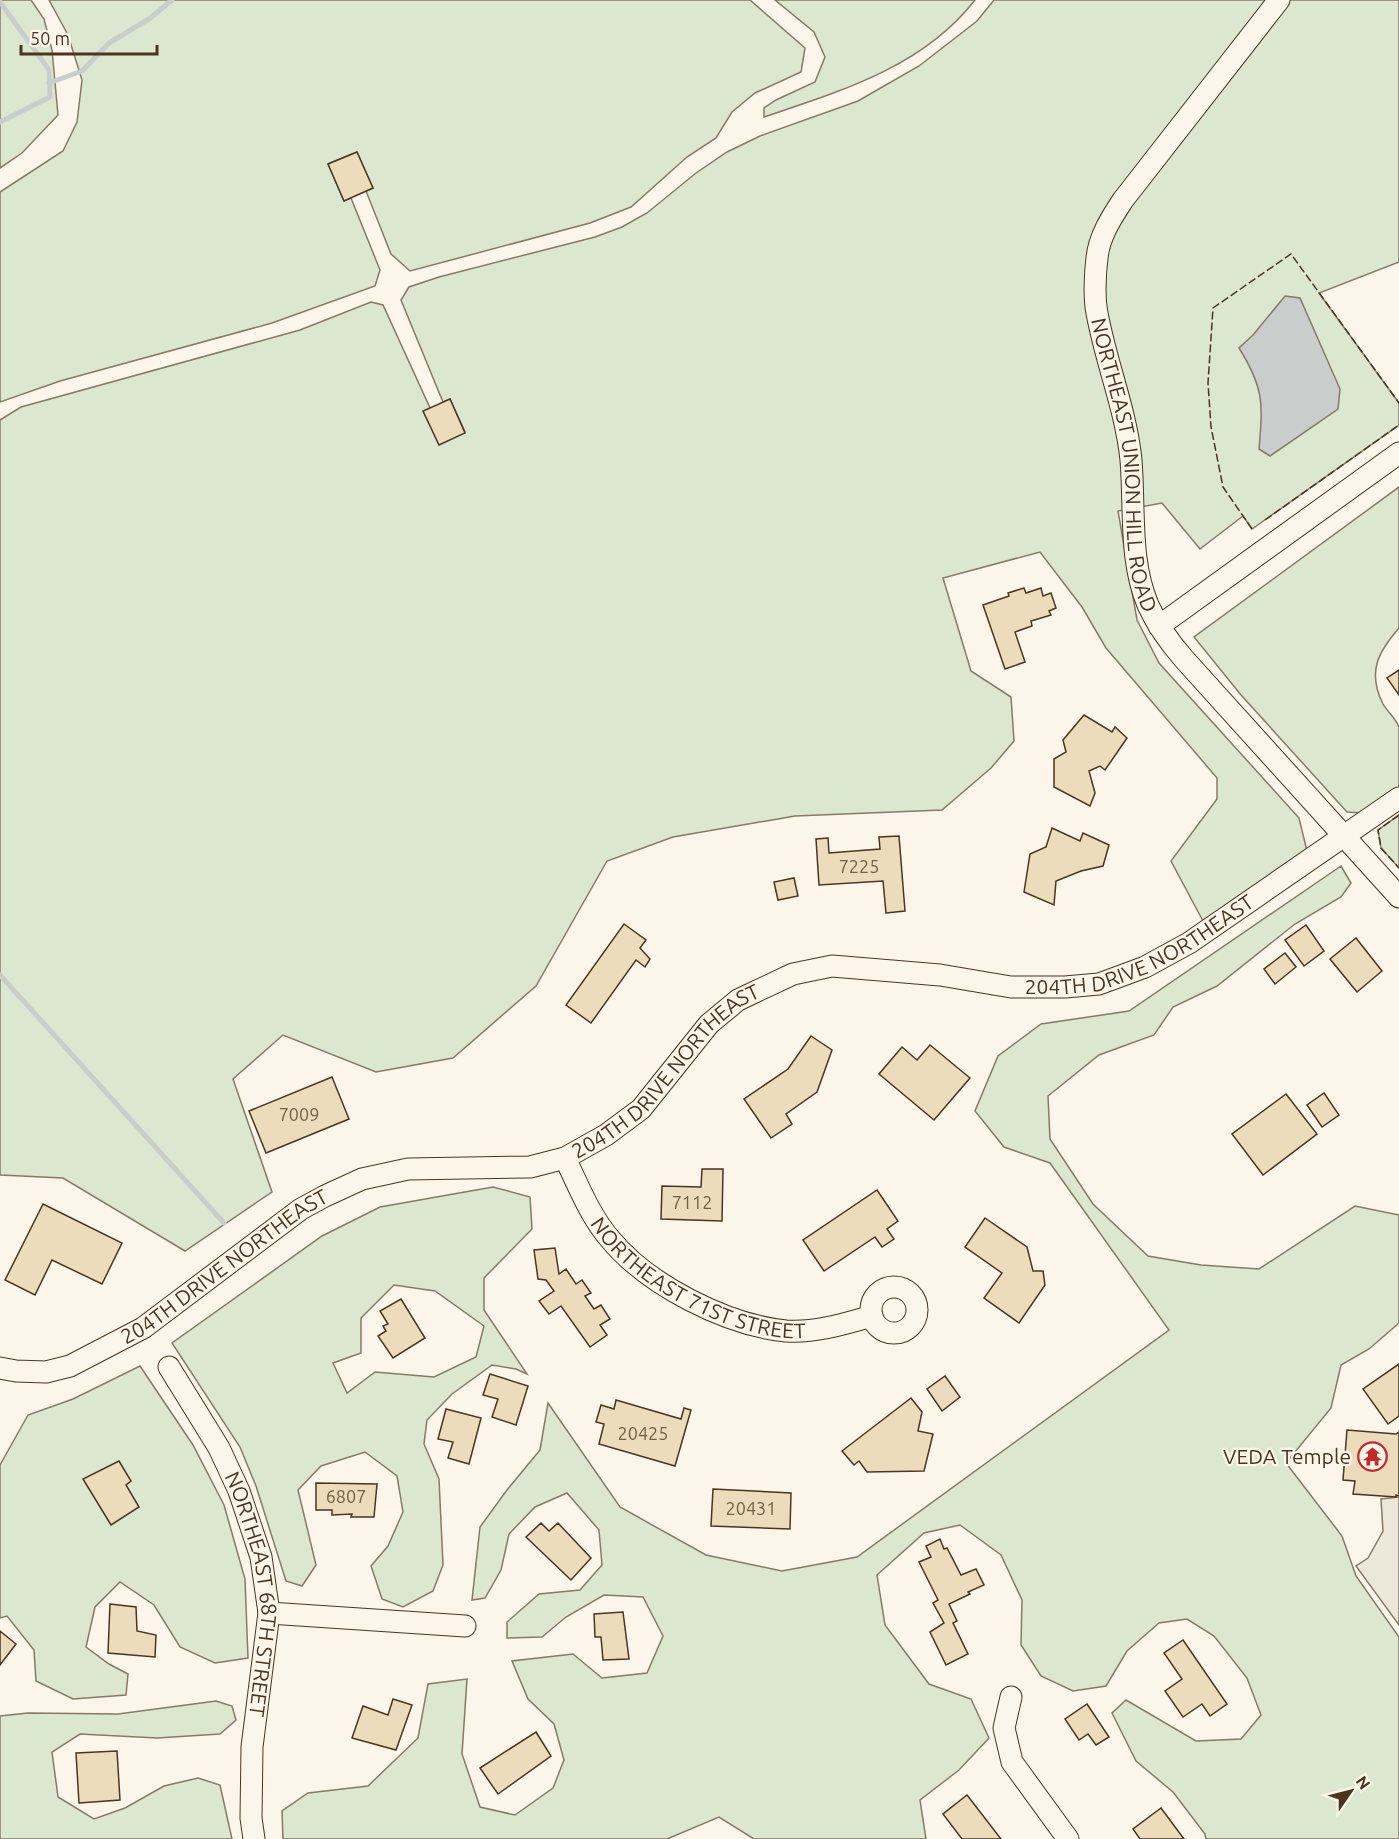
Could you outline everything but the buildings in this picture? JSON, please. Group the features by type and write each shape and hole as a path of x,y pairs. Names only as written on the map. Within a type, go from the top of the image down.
{"street":[{"name":"NORTHEAST UNION HILL ROAD","path":"1279,0 1123,200 1107,226 1097,257 1096,311 1124,416 1131,460 1133,528 1137,563 1148,604 1159,626 1184,659 1399,897"},
{"path":"1159,626 1399,453"},
{"name":"204TH DRIVE NORTHEAST","path":"0,1368 46,1372 70,1366 143,1328 301,1209 362,1179 408,1169 530,1167 565,1158 606,1135 640,1109 709,1024 738,1000 793,974 832,966 940,975 1011,987 1065,987 1099,984 1145,967 1190,943 1399,798"},
{"name":"NORTHEAST 71ST STREET","path":"565,1158 589,1207 609,1239 645,1271 698,1305 751,1324 787,1331 830,1328 872,1316"},
{"name":"NORTHEAST 68TH STREET","path":"169,1367 219,1448 239,1491 261,1557 268,1613 252,1747 251,1818 254,1839"},
{"path":"268,1613 465,1626"},
{"path":"1011,1697 1004,1728 1012,1762 1068,1839"}],"green space":[{"path":"0,0 31,0 44,19 52,50 58,115 22,153 0,168"},
{"path":"49,0 750,0 805,48 801,72 755,93 732,112 716,138 687,157 631,207 590,223 410,271 391,254 366,191 373,188 357,152 328,164 344,201 351,198 380,270 375,286 272,323 60,381 0,402 0,192 63,151 77,122 82,80 68,35"},
{"path":"775,0 975,0 931,43 906,60 851,86 764,117 764,108 815,82 825,57 814,32"},
{"path":"994,0 1399,0 1399,262 1319,293 1399,403 1399,425 1252,529 1243,516 1200,549 1162,503 1118,511 1137,620 1159,663 1299,818 1307,851 1203,921 1171,861 1217,799 1217,778 1106,648 1082,607 1040,552 943,578 971,671 1011,697 1014,741 991,768 942,810 795,816 673,837 607,861 536,986 453,1058 376,1072 283,1035 233,1079 272,1192 185,1251 63,1178 0,1175 0,420 21,407 300,330 371,302 383,305 430,408 424,411 439,444 465,432 450,399 443,402 401,300 409,287 439,277 595,237 622,227 647,213 696,173 727,152 760,136 858,101 919,66 977,21"},
{"path":"1399,487 1399,628 1380,654 1375,672 1378,693 1399,727 1399,788 1363,813 1347,812 1241,695 1194,637"},
{"path":"1399,815 1399,868 1381,848 1378,830"},
{"path":"1341,866 1351,883 1341,897 1295,924 1217,986 1173,1007 1154,1035 1099,1055 1048,1096 1050,1139 1093,1204 1148,1256 1201,1265 1259,1269 1355,1206 1399,1215 1399,1323 1369,1349 1341,1365 1331,1408 1286,1463 1342,1536 1356,1576 1399,1637 1399,1839 1206,1839 1205,1834 1173,1792 1136,1761 1112,1713 1126,1700 1196,1741 1241,1739 1261,1715 1247,1678 1214,1636 1187,1619 1159,1623 1127,1651 1106,1686 1073,1691 1041,1676 1021,1645 1022,1600 1001,1555 960,1525 924,1533 877,1575 885,1625 929,1684 971,1699 989,1738 959,1770 920,1800 926,1839 754,1839 719,1817 667,1839 283,1839 282,1811 308,1793 368,1786 418,1738 428,1684 467,1679 462,1754 480,1807 515,1815 553,1788 564,1760 554,1724 528,1699 512,1661 573,1654 602,1678 647,1673 663,1636 643,1597 604,1595 566,1617 542,1637 507,1638 507,1622 539,1594 580,1590 602,1565 599,1530 567,1493 535,1507 509,1534 501,1570 485,1598 472,1600 480,1527 540,1450 548,1403 620,1507 706,1555 782,1571 857,1557 1169,1330 1050,1163 1004,1147 975,1111 998,1056 1041,1024 1129,1011"},
{"path":"493,1187 530,1197 532,1229 484,1278 484,1310 527,1374 516,1369 492,1365 452,1394 427,1420 424,1444 439,1479 443,1565 433,1591 403,1607 382,1599 371,1566 388,1546 403,1512 397,1476 365,1452 321,1466 298,1490 316,1565 302,1586 286,1581 256,1486 240,1447 172,1343 322,1236 380,1207","holes":["394,1285 435,1291 484,1326 476,1357 434,1377 375,1372 347,1393 333,1363 361,1353 361,1318"]},
{"path":"140,1366 193,1445 224,1505 245,1579 248,1658 215,1663 180,1647 154,1605 120,1582 95,1607 86,1647 109,1664 128,1674 126,1695 73,1699 36,1681 34,1650 7,1616 0,1618 0,1465 28,1415 73,1399"},
{"path":"216,1701 232,1706 236,1720 220,1734 157,1738 80,1734 52,1752 58,1797 94,1819 125,1808 164,1786 198,1778 220,1785 232,1839 0,1839 0,1716 28,1713 118,1714"}],"shaded area":[{"path":"1285,296 1300,298 1340,389 1338,409 1270,456 1259,449 1260,396 1253,374 1239,348 1253,335"},
{"path":"1399,1497 1399,1625 1356,1566 1368,1558 1383,1531 1381,1499"}],"waterway":[{"path":"49,83 82,71 109,43 149,19 172,0"},
{"path":"0,2 49,70 50,97 0,122"},
{"path":"0,975 224,1223"}],"fence":[{"path":"1252,529 1223,487 1211,427 1208,383 1213,308 1291,254 1399,403"},
{"path":"1265,520 1399,425"},
{"path":"1399,815 1378,830 1381,848 1399,868"}],"place":[{"name":"VEDA Temple","path":"1372,1457"}]}
